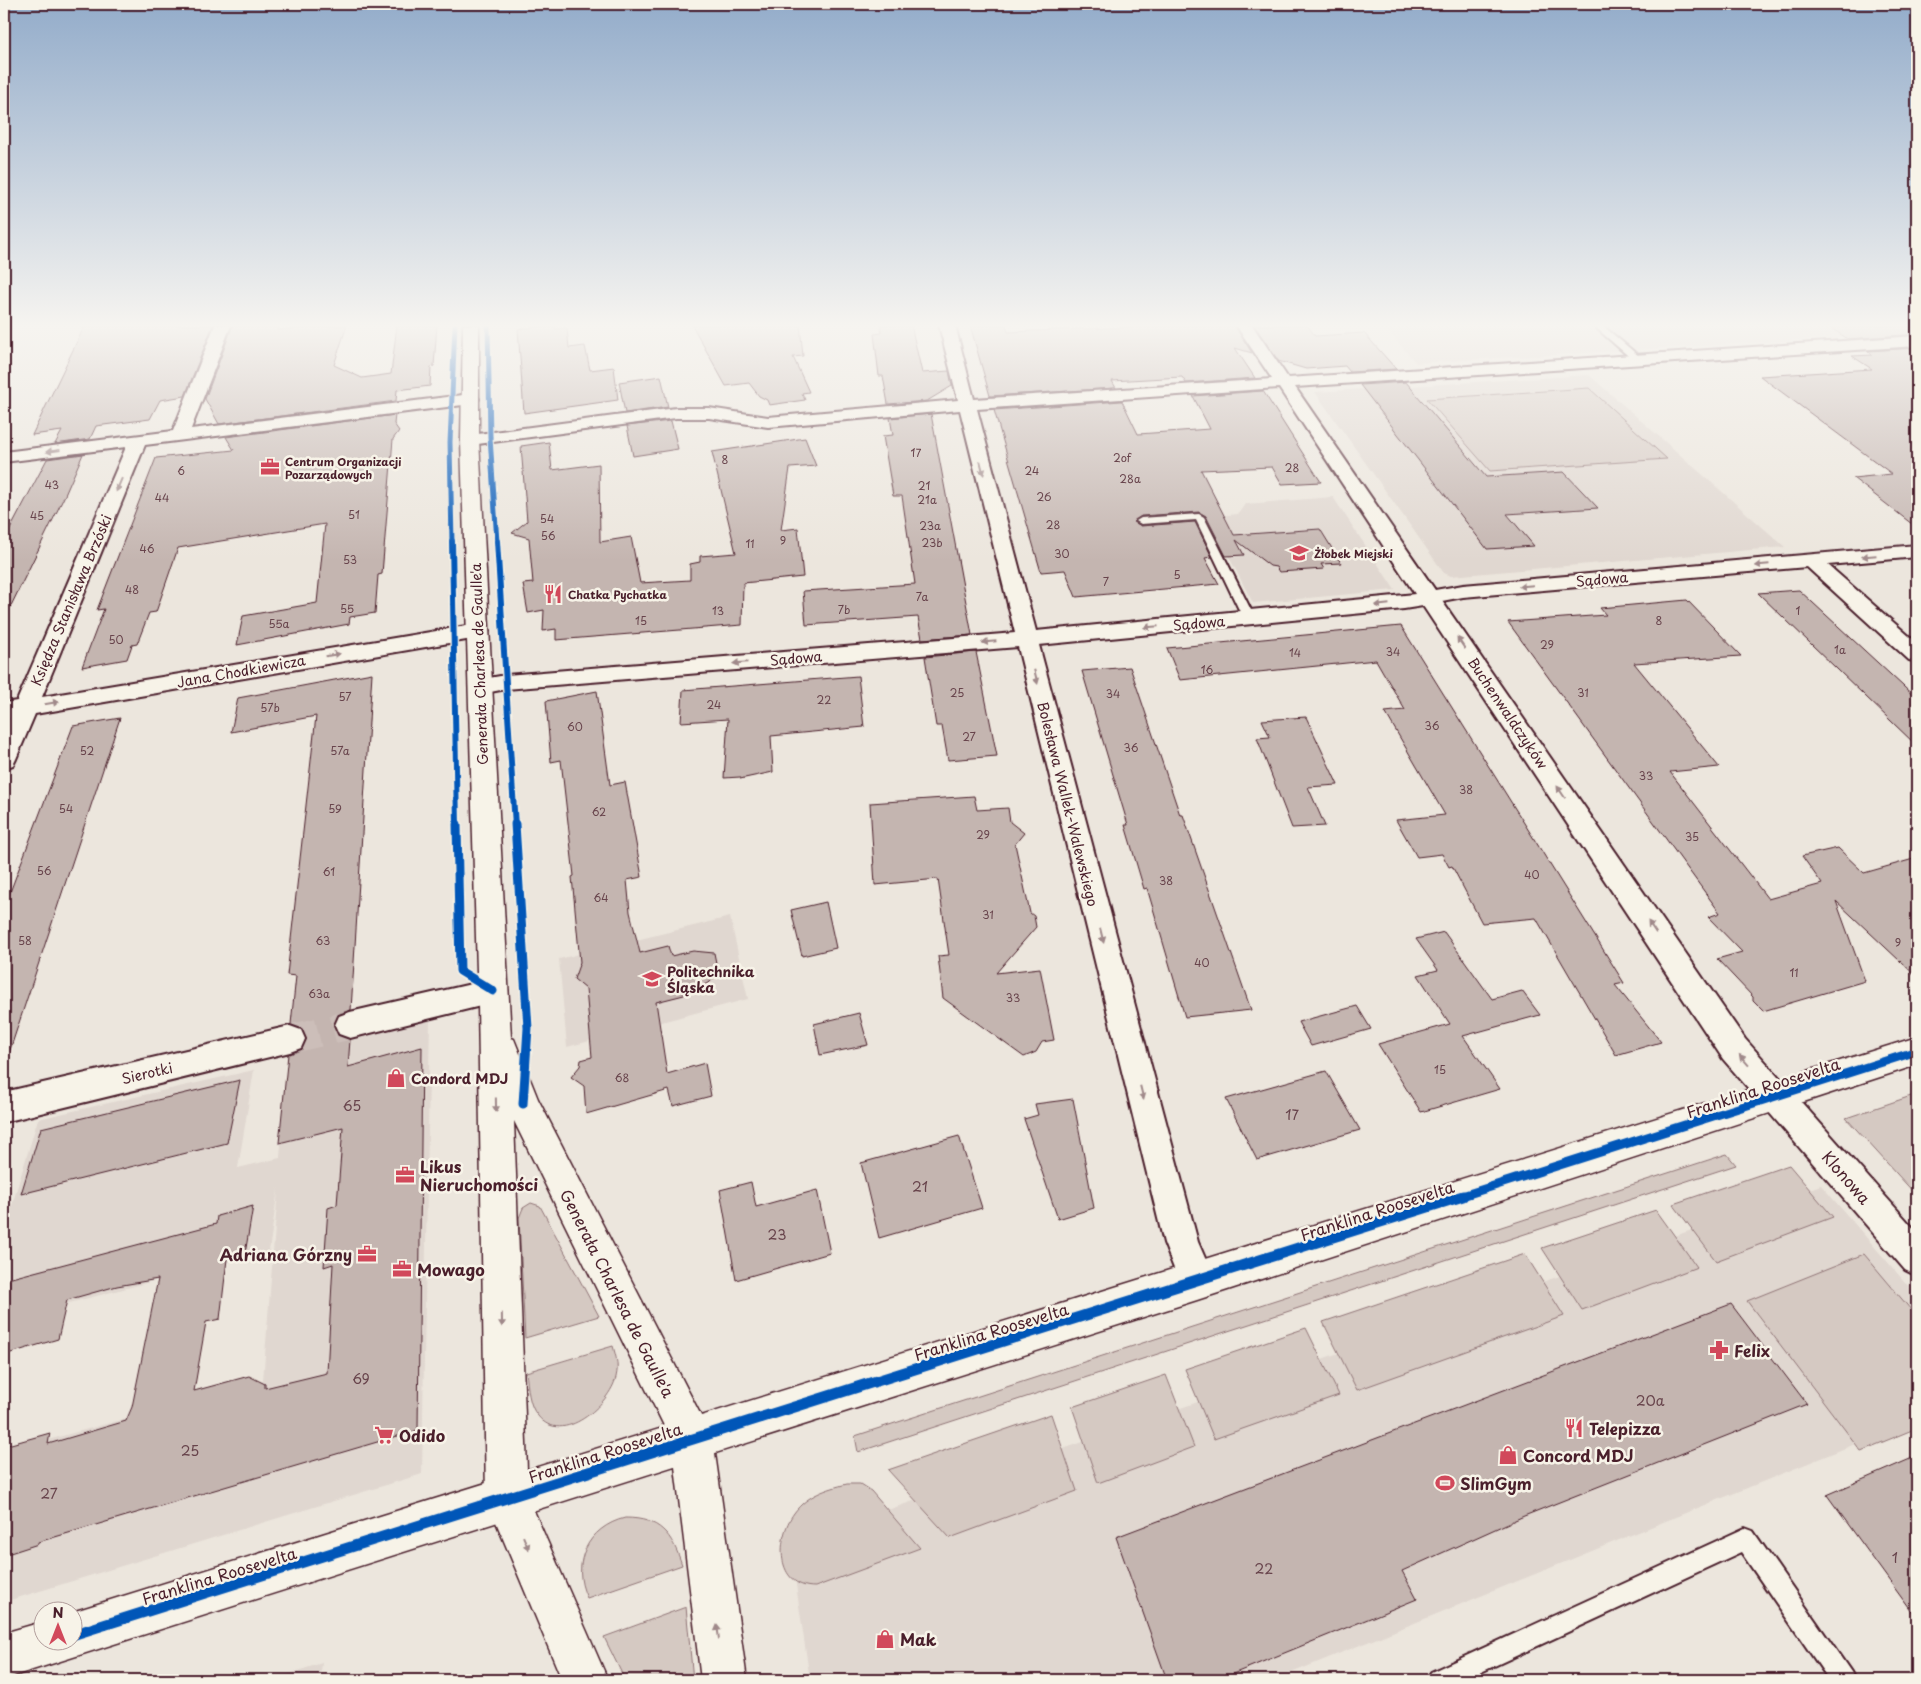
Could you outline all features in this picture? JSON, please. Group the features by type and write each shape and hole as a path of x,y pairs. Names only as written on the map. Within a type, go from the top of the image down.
{"main road":[{"name":"Generała Charlesa de Gaulle'a","path":"471,404 470,440 493,998 507,1498 585,1680"},
{"name":"Generała Charlesa de Gaulle'a","path":"493,998 506,1060 523,1104 692,1439 724,1680"},
{"name":"Franklina Roosevelta","path":"82,1632 1776,1098 1917,1051"},
{"path":"4,1656 32,1648"}],"street":[{"path":"180,435 192,404"},
{"path":"4,457 434,404"},
{"name":"Bolesława Wallek-Walewskiego","path":"966,404 1180,1243 1197,1281"},
{"path":"470,440 676,413 727,415 750,421 768,422 972,404"},
{"name":"Buchenwaldczyków","path":"1297,404 1734,1048 1776,1098"},
{"name":"Księdza Stanisława Brzóski","path":"4,759 15,709 138,440"},
{"name":"Sądowa","path":"480,686 506,682 1026,639 1404,603 1463,591 1917,551"},
{"path":"1810,560 1917,655"},
{"name":"Jana Chodkiewicza","path":"15,709 478,630"},
{"path":"350,1025 493,998"},
{"name":"Sierotki","path":"4,1107 290,1039"},
{"name":"Klonowa","path":"1776,1098 1917,1258"}],"lane":[{"path":"1141,521 1199,517 1249,618"},
{"path":"1439,1680 1745,1539 1843,1680"}],"shaded area":[{"path":"1323,404 1622,404 1785,547 1451,576 1444,573"},
{"path":"1431,404 1606,404 1667,459 1490,471"},
{"name":"Żłobek Miejski","path":"1333,497 1395,590 1253,603 1208,517 1238,514 1245,504"},
{"name":"Politechnika Śląska","path":"730,917 748,999 567,1047 559,959"},
{"path":"430,1017 422,1474 4,1602 4,1452 263,1381 278,1189 269,1251 4,1320 4,1226 6,1225 38,1119 254,1070 238,1168 280,1158 288,1055"},
{"path":"1917,1094 1917,1196 1846,1118"},
{"path":"1727,1154 1736,1165 858,1452 855,1436"},
{"path":"1789,1165 1833,1217 1716,1261 1673,1204"},
{"path":"1821,1185 1917,1296 1917,1419 1274,1680 810,1680 790,1544"},
{"path":"531,1203 540,1206 599,1316 525,1338 519,1218 523,1208"},
{"path":"1656,1210 1697,1267 1582,1310 1542,1248"},
{"path":"1525,1254 1564,1316 1357,1390 1323,1322"},
{"path":"1864,1254 1917,1317 1917,1428 1861,1451 1747,1301"},
{"path":"1306,1328 1339,1395 1214,1439 1185,1369"},
{"path":"613,1346 617,1365 616,1377 605,1399 595,1409 584,1418 572,1424 559,1427 548,1424 538,1416 530,1401 526,1372"},
{"path":"1166,1375 1194,1447 1098,1483 1072,1407"},
{"path":"1051,1414 1077,1491 950,1538 888,1470"},
{"path":"847,1484 860,1484 871,1491 920,1548 815,1587 802,1585 792,1579 786,1570 783,1559 782,1547 788,1523 799,1507 811,1497"},
{"path":"625,1518 647,1521 663,1530 674,1545 682,1565 587,1598 582,1585 581,1572 586,1548 601,1529"},
{"path":"686,1607 693,1680 625,1680 604,1637"},
{"path":"322,1663 320,1680 270,1680"}],"building":[{"path":"47,404 158,404 150,419 96,426 90,439 55,444 62,431 32,435"},
{"path":"208,404 376,404 219,424"},
{"path":"523,404 592,404 524,413"},
{"path":"623,404 667,404 668,407 625,413"},
{"path":"1085,404 1123,404 1138,434 1210,429 1197,404 1271,404 1321,482 1282,484 1272,467 1201,470 1234,535 1320,529 1341,563 1321,564 1324,569 1279,572 1276,567 1270,566 1236,540 1244,555 1226,556 1206,516 1199,512 1141,516 1134,522 1141,526 1195,522 1212,557 1205,558 1219,584 1076,597 1065,570 1041,572 994,410"},
{"path":"1374,404 1424,404 1486,477 1564,472 1598,508 1507,514 1534,546 1487,549"},
{"path":"1797,404 1917,404 1917,528 1853,478 1892,474"},
{"path":"931,414 972,635 922,639 918,617 806,625 803,591 915,584 902,496 893,496 883,436 893,435 890,418"},
{"path":"395,415 394,424 399,431 393,439 382,574 378,575 375,613 350,617 349,624 237,645 243,616 317,603 325,524 178,548 156,612 149,613 137,644 132,645 127,659 82,667 104,609 97,610 156,458 234,450 226,437"},
{"path":"671,421 678,449 633,456 627,426"},
{"path":"805,438 816,466 790,468 781,530 798,528 803,577 743,583 742,625 556,640 556,629 543,631 544,610 528,613 523,584 533,583 529,538 512,533 527,521 521,446 549,442 552,470 599,464 600,542 631,537 640,583 690,580 690,564 700,562 700,556 736,553 712,452"},
{"path":"83,454 4,620 4,541 47,459"},
{"path":"1799,590 1917,699 1917,746 1758,593"},
{"path":"1687,600 1741,656 1634,663 1719,767 1670,772 1768,899 1822,884 1802,856 1838,848 1864,873 1917,858 1917,977 1836,901 1865,981 1763,1011 1753,1001 1753,997 1717,959 1742,952 1708,917 1720,913 1508,622 1606,615 1600,608"},
{"path":"1401,626 1624,983 1615,985 1661,1042 1616,1055 1536,918 1482,923 1452,866 1449,867 1442,854 1417,857 1396,820 1445,815 1385,712 1405,710 1376,660 1180,680 1167,648"},
{"path":"976,652 997,756 948,760 942,726 936,726 925,657"},
{"path":"1130,667 1180,815 1183,815 1251,1010 1185,1017 1147,888 1144,889 1125,825 1128,825 1082,671"},
{"path":"372,673 351,1010 338,1014 333,1026 338,1036 350,1040 348,1067 422,1047 418,1430 38,1542 38,1544 4,1555 4,1446 50,1433 48,1444 126,1421 132,1407 158,1279 117,1286 67,1300 58,1339 4,1355 4,1280 216,1224 217,1216 253,1206 245,1254 227,1259 220,1319 206,1322 194,1391 249,1376 265,1384 265,1388 327,1373 333,1264 324,1267 328,1208 337,1205 343,1127 279,1143 288,1054 302,1050 307,1040 303,1029 291,1024 296,976 287,975 316,716 231,732 238,698"},
{"path":"858,676 864,727 771,736 773,772 740,779 740,777 724,778 728,719 681,722 683,690"},
{"path":"597,691 610,785 625,782 642,877 627,880 630,912 640,953 668,946 671,956 693,951 714,953 718,973 709,983 683,993 684,995 656,1002 667,1074 705,1063 711,1096 673,1106 669,1090 586,1114 584,1086 571,1077 580,1066 581,1060 592,1057 586,989 574,979 580,962 572,877 574,876 561,760 551,762 546,701"},
{"path":"1306,717 1338,785 1308,787 1325,826 1292,828 1257,738 1270,737 1262,720"},
{"path":"120,718 9,1053 4,1052 4,908 73,726"},
{"path":"974,796 977,810 1008,808 1010,822 1024,833 1015,844 1030,913 1034,916 1036,927 996,973 1040,968 1054,1040 1042,1042 1036,1052 1024,1057 943,998 938,956 949,955 938,879 875,885 870,803"},
{"path":"826,902 836,948 802,956 791,910"},
{"path":"1444,932 1492,999 1522,991 1540,1015 1463,1036 1500,1089 1421,1112 1378,1044 1450,1024 1418,975 1438,970 1416,939"},
{"path":"1357,1006 1371,1029 1311,1046 1298,1022"},
{"path":"859,1013 868,1045 820,1055 814,1024"},
{"path":"1326,1071 1360,1130 1257,1160 1226,1099"},
{"path":"240,1080 227,1143 21,1194 41,1128"},
{"path":"1073,1099 1094,1208 1058,1219 1024,1119 1038,1115 1035,1104"},
{"path":"959,1136 982,1208 879,1238 861,1163"},
{"path":"751,1182 756,1207 817,1190 830,1253 736,1280 720,1190"},
{"path":"1731,1304 1807,1404 1524,1516 1402,1571 1417,1599 1218,1680 1167,1680 1116,1537"},
{"path":"1917,1456 1917,1619 1827,1495"}],"tunnel":[{"path":"290,1039 350,1025"}],"cycle path":[{"path":"452,404 450,442 460,971 493,991"},
{"path":"489,404 528,1028 523,1104"},
{"path":"82,1632 1197,1281 1917,1051"}],"place":[{"name":"Centrum Organizacji Pozarządowych","path":"270,467"},
{"name":"Żłobek Miejski","path":"1299,553"},
{"name":"Chatka Pychatka","path":"553,594"},
{"name":"Politechnika Śląska","path":"652,979"},
{"name":"Condord MDJ","path":"396,1078"},
{"name":"Likus Nieruchomości","path":"405,1175"},
{"name":"Adriana Górzny","path":"367,1254"},
{"name":"Mowago","path":"402,1269"},
{"name":"Felix","path":"1719,1350"},
{"name":"Telepizza","path":"1574,1428"},
{"name":"Odido","path":"384,1435"},
{"name":"Concord MDJ","path":"1508,1455"},
{"name":"SlimGym","path":"1445,1483"},
{"name":"Mak","path":"885,1639"}]}
